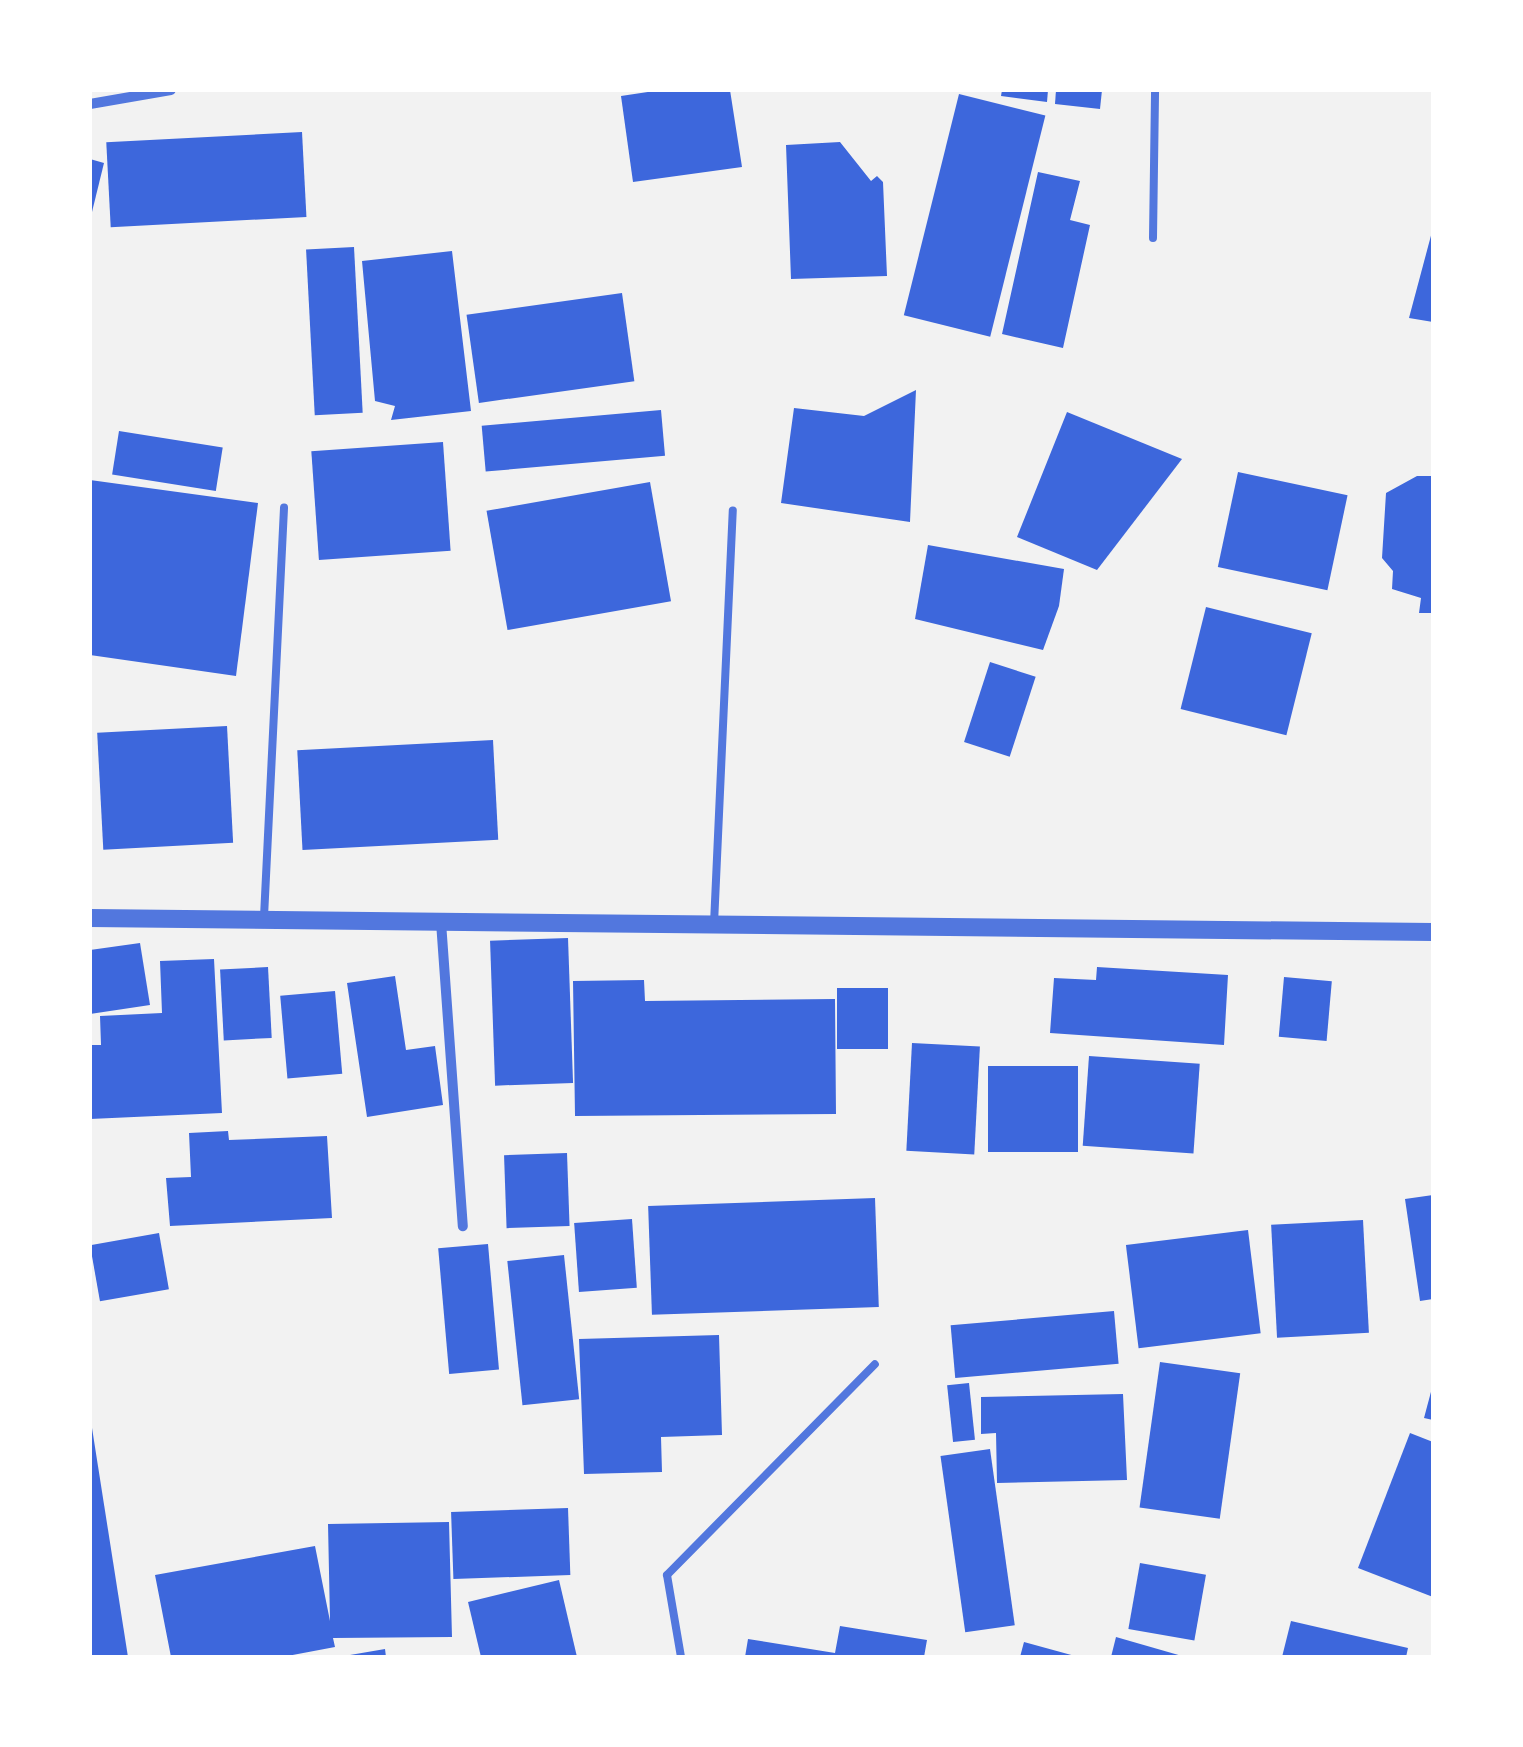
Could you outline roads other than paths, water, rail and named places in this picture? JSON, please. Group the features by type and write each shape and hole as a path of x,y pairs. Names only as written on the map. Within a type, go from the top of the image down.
{"street":[{"path":"90,104 170,90"},
{"path":"90,918 1433,932"},
{"path":"440,922 463,1226"}],"lane":[{"path":"1153,238 1155,90"},
{"path":"264,920 284,507"},
{"path":"714,924 732,510"},
{"path":"681,1657 667,1575 875,1364"}]}
